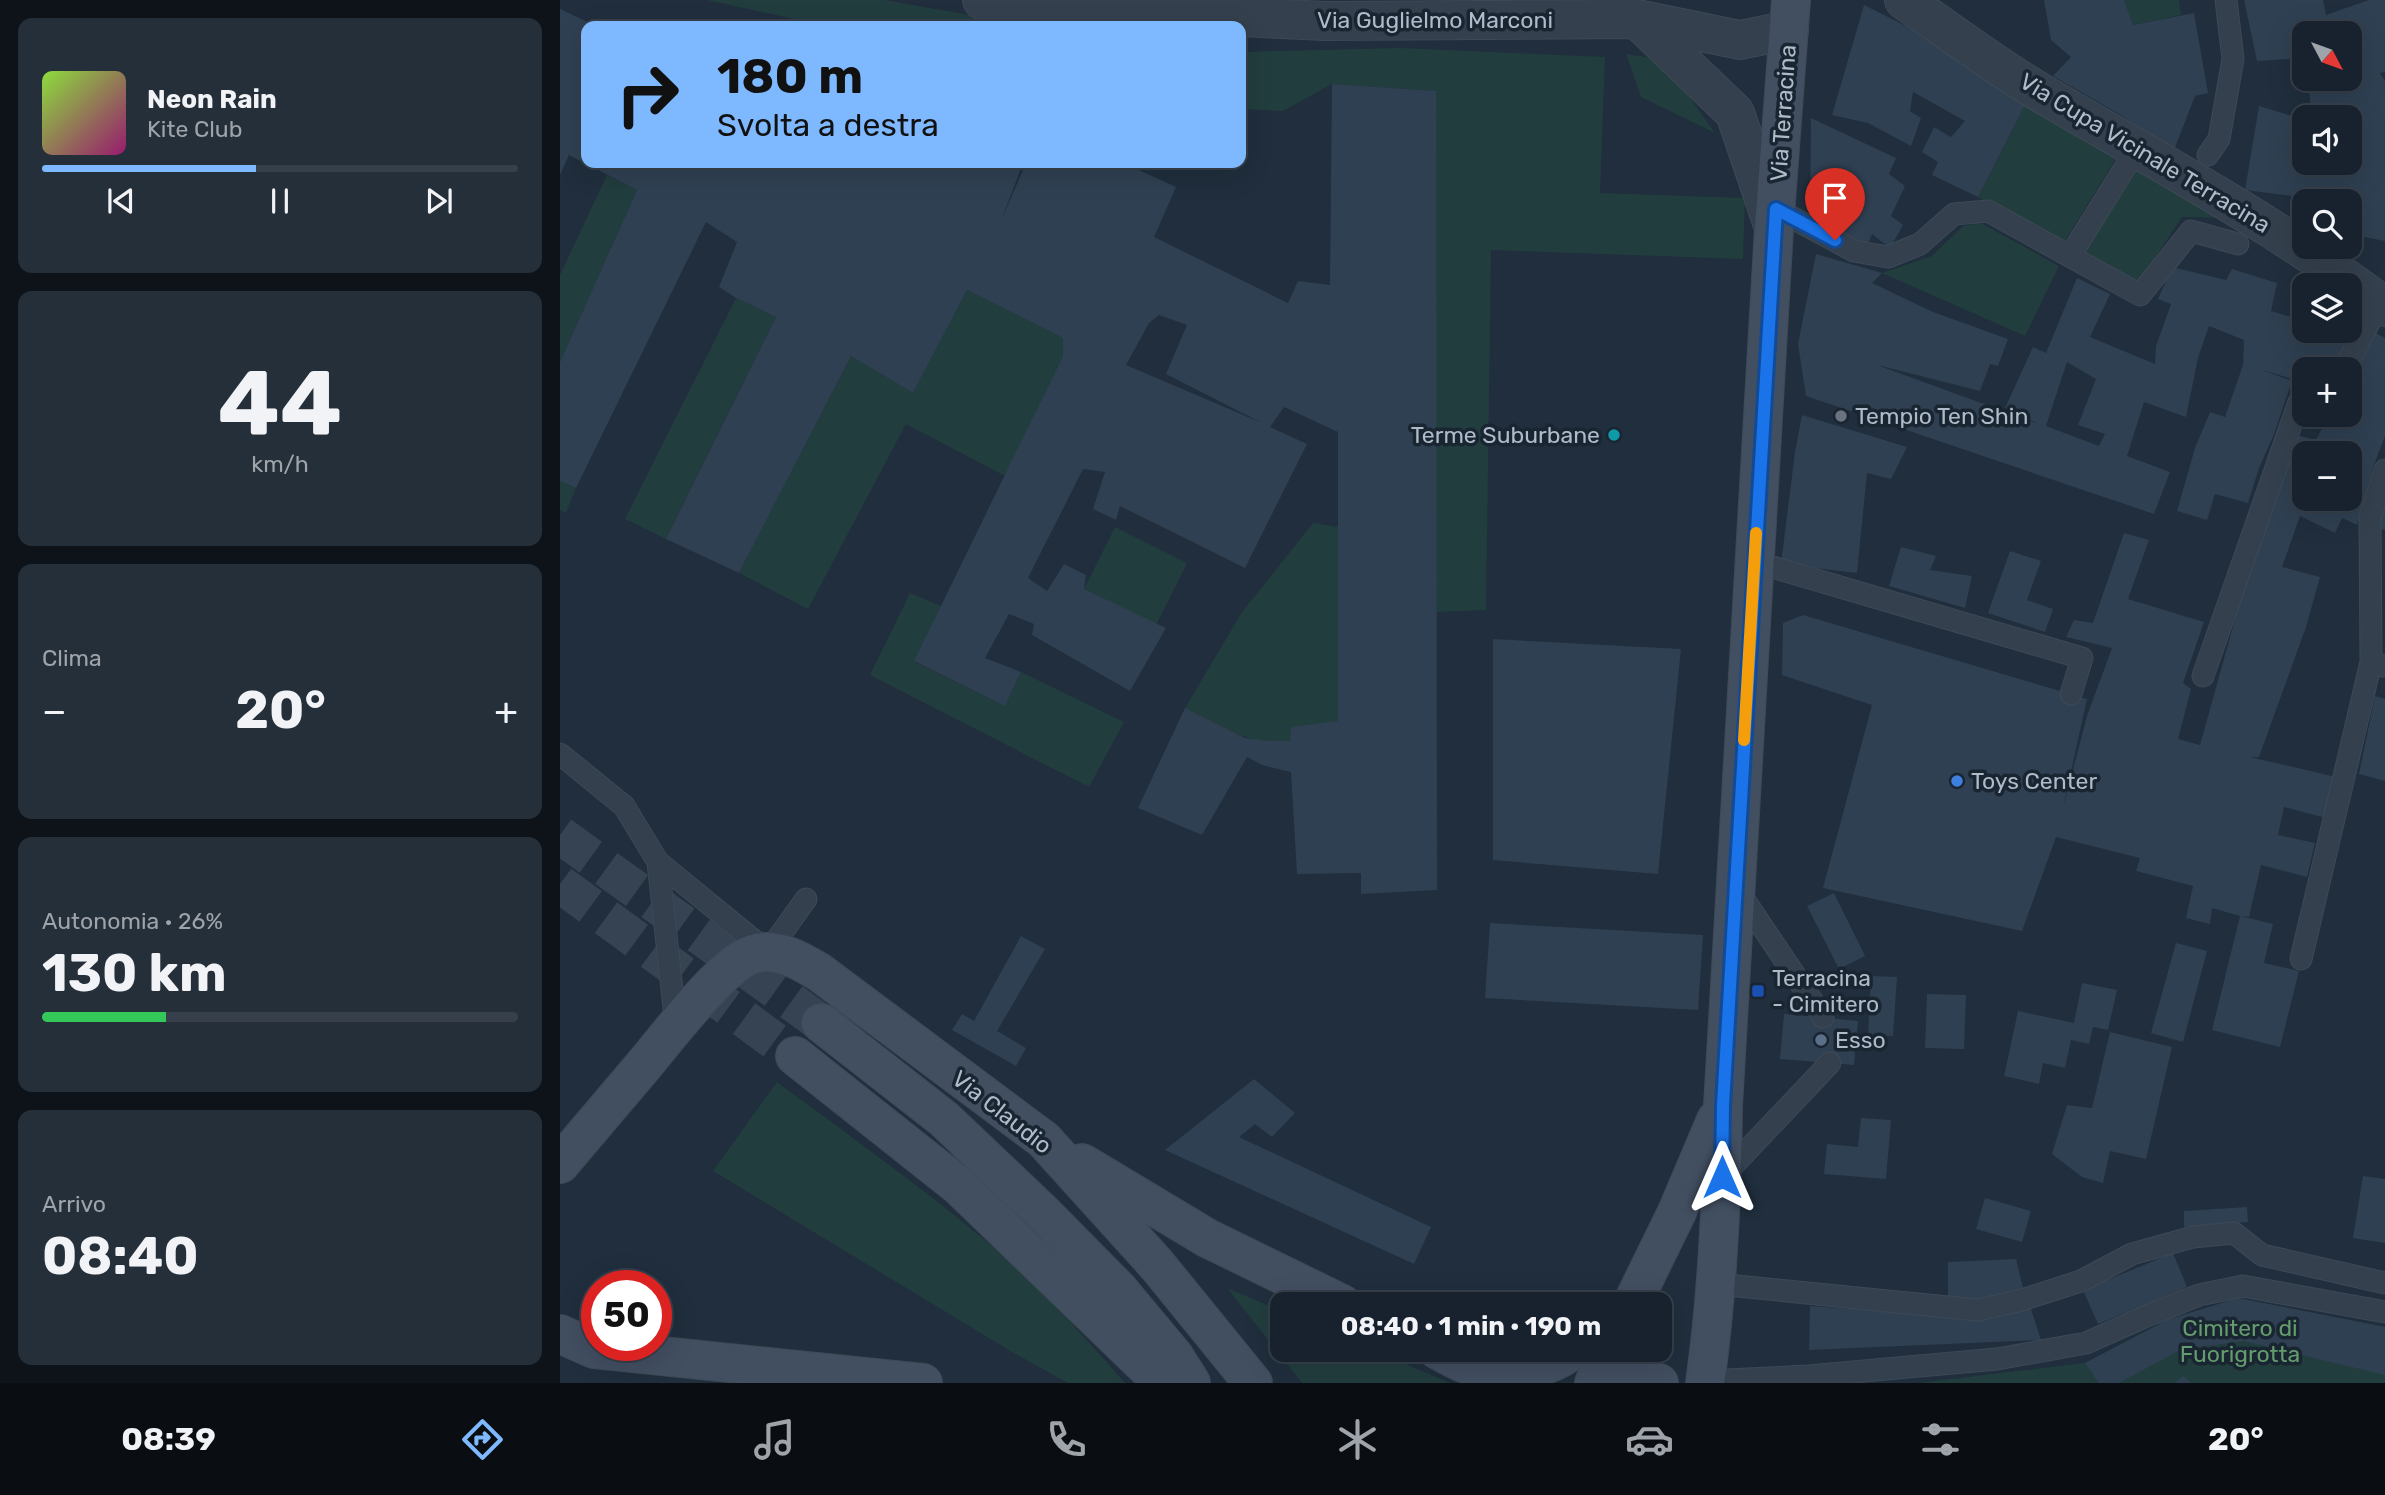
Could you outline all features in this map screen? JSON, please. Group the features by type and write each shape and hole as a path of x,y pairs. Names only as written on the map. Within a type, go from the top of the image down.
{"main road":[{"name":"Via Terracina","path":"1705,1382 1717,1284 1723,1105 1735,888 1775,218 1790,15"},
{"path":"560,1164 700,999 736,964 751,954 768,952"},
{"name":"Via Claudio","path":"768,952 794,957 819,972 1044,1140 1157,1265 1253,1383"},
{"name":"Via Claudio","path":"821,1023 944,1119 1044,1214 1119,1290 1174,1356 1191,1383"},
{"path":"795,1056 959,1185 1163,1383"},
{"name":"Via Terracina","path":"1638,1292 1677,1212 1723,1105"},
{"path":"1044,1140 1207,1238 1317,1292"},
{"path":"560,1334 594,1349 923,1383"},
{"path":"1464,1362 1472,1366 1506,1371 1535,1368 1550,1362"},
{"path":"1594,1383 1604,1362"},
{"path":"1619,1383 1644,1378 1659,1383"}],"street":[{"path":"1669,0 1637,19 1735,113 1775,218"},
{"name":"Via Cupa Vicinale Terracina","path":"1904,0 2038,91 2330,265 2382,305"},
{"name":"Via Guglielmo Marconi","path":"987,1 1008,6 1325,21 1637,19 1740,40 1790,15"}],"lane":[{"path":"2208,155 2219,139 2232,59 2227,0"},
{"path":"2070,256 2137,148"},
{"path":"1775,218 1854,251 1888,257 1920,244 1954,214 1988,211 2140,295 2191,231 2238,244"},
{"path":"2351,357 2382,305"},
{"path":"2203,676 2292,422"},
{"path":"2301,959 2378,664 2370,518 2385,470"},
{"path":"1755,562 2082,658 2071,694"},
{"path":"560,754 624,806 658,862 768,952 806,899"},
{"path":"658,862 676,1026"},
{"path":"1735,888 1823,1017"},
{"path":"1722,1177 1830,1063"},
{"path":"1717,1284 1978,1310 2022,1300 2081,1281 2133,1254 2193,1237 2234,1233 2262,1255 2385,1283"},
{"path":"1705,1382 1813,1379 1997,1359 2086,1343 2199,1295 2243,1286 2385,1312"}],"green space":[{"path":"707,0 884,0 1005,21 802,21"},
{"path":"2124,0 2179,0 2181,15 2133,25"},
{"path":"1400,48 1605,57 1600,193 1745,198 1743,259 1491,250 1486,610 1436,612 1436,91 1332,84 1283,111 1246,109 1246,52"},
{"path":"1626,54 1663,60 1715,133 1641,97"},
{"path":"2027,101 2118,155 2065,241 1978,197"},
{"path":"2140,165 2230,218 2182,217 2138,284 2085,252"},
{"path":"607,175 637,190 560,362 560,275"},
{"path":"1981,223 2059,266 2025,336 1882,273 1932,256 1963,226"},
{"path":"967,290 1063,338 1063,356 1005,476 906,424 808,609 739,573 851,356 913,393"},
{"path":"736,298 776,317 666,539 625,519"},
{"path":"560,481 576,488 566,513 560,510"},
{"path":"1313,523 1338,527 1338,721 1293,740 1265,742 1237,734 1185,708 1242,612"},
{"path":"1115,527 1187,563 1156,625 1084,589"},
{"path":"910,593 941,606 915,662 1005,706 1021,672 1124,722 1089,787 870,675"},
{"path":"777,1082 913,1183 992,1246 1044,1295 1125,1383 1068,1383 713,1171"},
{"path":"1227,1288 1270,1306 1270,1342"},
{"name":"Cimitero di Fuorigrotta","path":"2238,1298 2385,1327 2385,1383 1918,1383 2085,1363 2167,1320"},
{"path":"1285,1362 1401,1362 1450,1383 1302,1383"}],"building":[{"path":"2044,0 2124,0 2133,25 2194,13 2208,93 2195,96 2174,150 2053,76 2071,57 2051,40"},
{"path":"2244,0 2323,0 2326,15 2369,0 2385,0 2385,72 2380,73 2385,81 2385,241 2362,236 2362,189 2292,189 2292,196 2245,190 2259,106 2292,116 2292,175 2362,175 2362,105 2311,105 2309,91 2362,91 2362,21 2292,21 2292,59 2257,61"},
{"path":"1864,5 1928,37 2027,101 1978,197 1932,175 1938,162 1922,152 1934,127 1951,137 1965,121 1913,92 1910,111 1921,118 1911,146 1868,123 1832,115"},
{"path":"560,9 585,21 581,21 581,161 569,155 560,175"},
{"path":"1332,84 1436,91 1437,890 1361,894 1361,873 1297,874 1291,772 1262,765 1247,757 1202,835 1138,808 1185,708 1245,738 1268,741 1290,741 1291,727 1338,721 1338,432 1284,407 1270,427 1307,444 1245,568 1120,506 1116,520 1093,509 1105,472 1083,469 1028,578 1047,591 1064,564 1086,575 1084,589 1166,628 1130,691 1032,635 1034,624 1009,614 985,658 1021,672 1005,706 914,661 1063,356 1063,338 967,290 913,393 851,356 739,573 666,539 776,317 719,287 737,242 706,222 576,488 560,481 560,362 637,190 594,168 1021,168 1001,221 1024,168 1134,168 1176,187 1154,237 1288,303 1298,281 1330,285","holes":["1159,315 1187,325 1166,374 1262,423 1126,365 1149,323"]},
{"path":"1811,118 1896,158 1889,174 1905,186 1891,216 1903,225 1890,248 1872,234 1867,246 1810,213"},
{"path":"1816,254 1882,273 1872,283 1933,312 2008,339 1998,366 1990,364 1980,391 1877,365 2039,424 2005,408 2033,347 2046,353 2077,278 2110,294 2090,337 2155,364 2156,346 2171,304 2158,299 2172,267 2226,280 2232,269 2277,283 2271,311 2292,317 2292,343 2348,343 2341,357 2292,357 2292,379 2259,369 2292,381 2274,434 2248,503 2215,494 2207,520 2177,511 2195,448 2210,412 2225,417 2243,365 2244,340 2209,326 2198,358 2186,417 2144,402 2127,456 2170,472 2154,514 1806,396 1798,344","holes":["2067,362 2096,379 2078,425 2105,434 2099,446 2046,426"]},
{"path":"2374,332 2385,338 2385,436 2362,507 2362,441 2294,441 2296,435 2316,440 2323,427 2362,427 2360,357"},
{"path":"1802,415 1907,447 1891,479 1867,473 1857,573 1781,564"},
{"path":"2292,447 2292,511 2361,511 2357,525 2342,518 2335,533 2300,516 2282,567 2320,577 2306,627 2259,757 2250,757 2336,777 2326,818 2284,807 2278,835 2315,843 2307,877 2261,865 2249,917 2212,908 2210,924 2186,918 2193,886 2136,871 2140,858 2056,837 2022,931 1823,888 1872,705 1782,675 1783,623 1803,615 2087,699 2063,808 2087,716 2112,648 2066,637 2074,620 2093,623 2124,533 2149,540 2128,599 2204,622 2183,683 2191,689 2178,739 2200,745 2239,605"},
{"path":"2385,503 2385,530 2377,528"},
{"path":"1901,547 1936,556 1930,570 1972,576 1965,608 1889,586"},
{"path":"2010,551 2041,561 2027,600 2053,609 2045,632 1988,613"},
{"path":"1493,639 1681,649 1658,874 1493,860"},
{"path":"2375,696 2385,699 2385,781 2359,774"},
{"path":"1834,893 1865,956 1839,969 1807,906"},
{"path":"2240,916 2273,924 2264,963 2299,971 2280,1047 2212,1030"},
{"path":"1490,923 1703,935 1698,1010 1485,998"},
{"path":"1021,936 1045,949 997,1031 1026,1048 1016,1066 952,1030 962,1014 974,1021"},
{"path":"2176,943 2207,951 2183,1042 2151,1033"},
{"path":"1871,976 1897,977 1893,1036 1868,1035"},
{"path":"2082,983 2117,990 2108,1030 2093,1027 2089,1044 2071,1040 2065,1068 2043,1063 2039,1084 2004,1076 2018,1011 2074,1023"},
{"path":"1927,994 1966,995 1964,1049 1925,1048"},
{"path":"1784,1014 1858,1021 1854,1065 1780,1059"},
{"path":"2110,1032 2172,1047 2146,1159 2110,1151 2103,1183 2082,1177 2052,1154 2067,1105 2092,1108"},
{"path":"1254,1079 1295,1113 1272,1137 1255,1124 1239,1137 1431,1227 1414,1264 1165,1150"},
{"path":"1861,1118 1891,1120 1886,1179 1824,1174 1827,1144 1858,1147"},
{"path":"2363,1176 2385,1179 2385,1243 2353,1238"},
{"path":"1985,1198 2031,1211 2022,1242 1976,1229"},
{"path":"2247,1207 2248,1222 2184,1227 2184,1211"},
{"path":"2173,1253 2187,1287 2098,1324 2083,1290"},
{"path":"2016,1259 2023,1288 1978,1301 1948,1298 1948,1262"},
{"path":"2238,1298 2385,1327 2385,1375 2244,1341 2180,1350 2119,1383 2099,1383 2085,1363 2167,1320"},
{"path":"1810,1306 1981,1318 2031,1309 2041,1340 1809,1350"},
{"path":"2183,1376 2191,1383 2174,1383"}],"tunnel":[{"path":"560,835 821,1023"},
{"path":"560,884 795,1056"}],"slow traffic":[{"path":"1744,740 1756,533"}],"place":[{"name":"Tempio Ten Shin","path":"1841,416"},
{"name":"Terme Suburbane","path":"1614,435"},
{"name":"Toys Center","path":"1957,781"},
{"name":"Terracina - Cimitero","path":"1758,991"},
{"name":"Esso","path":"1821,1040"}],"route":[{"path":"1722,1177 1723,1105 1776,209 1835,240"}]}
